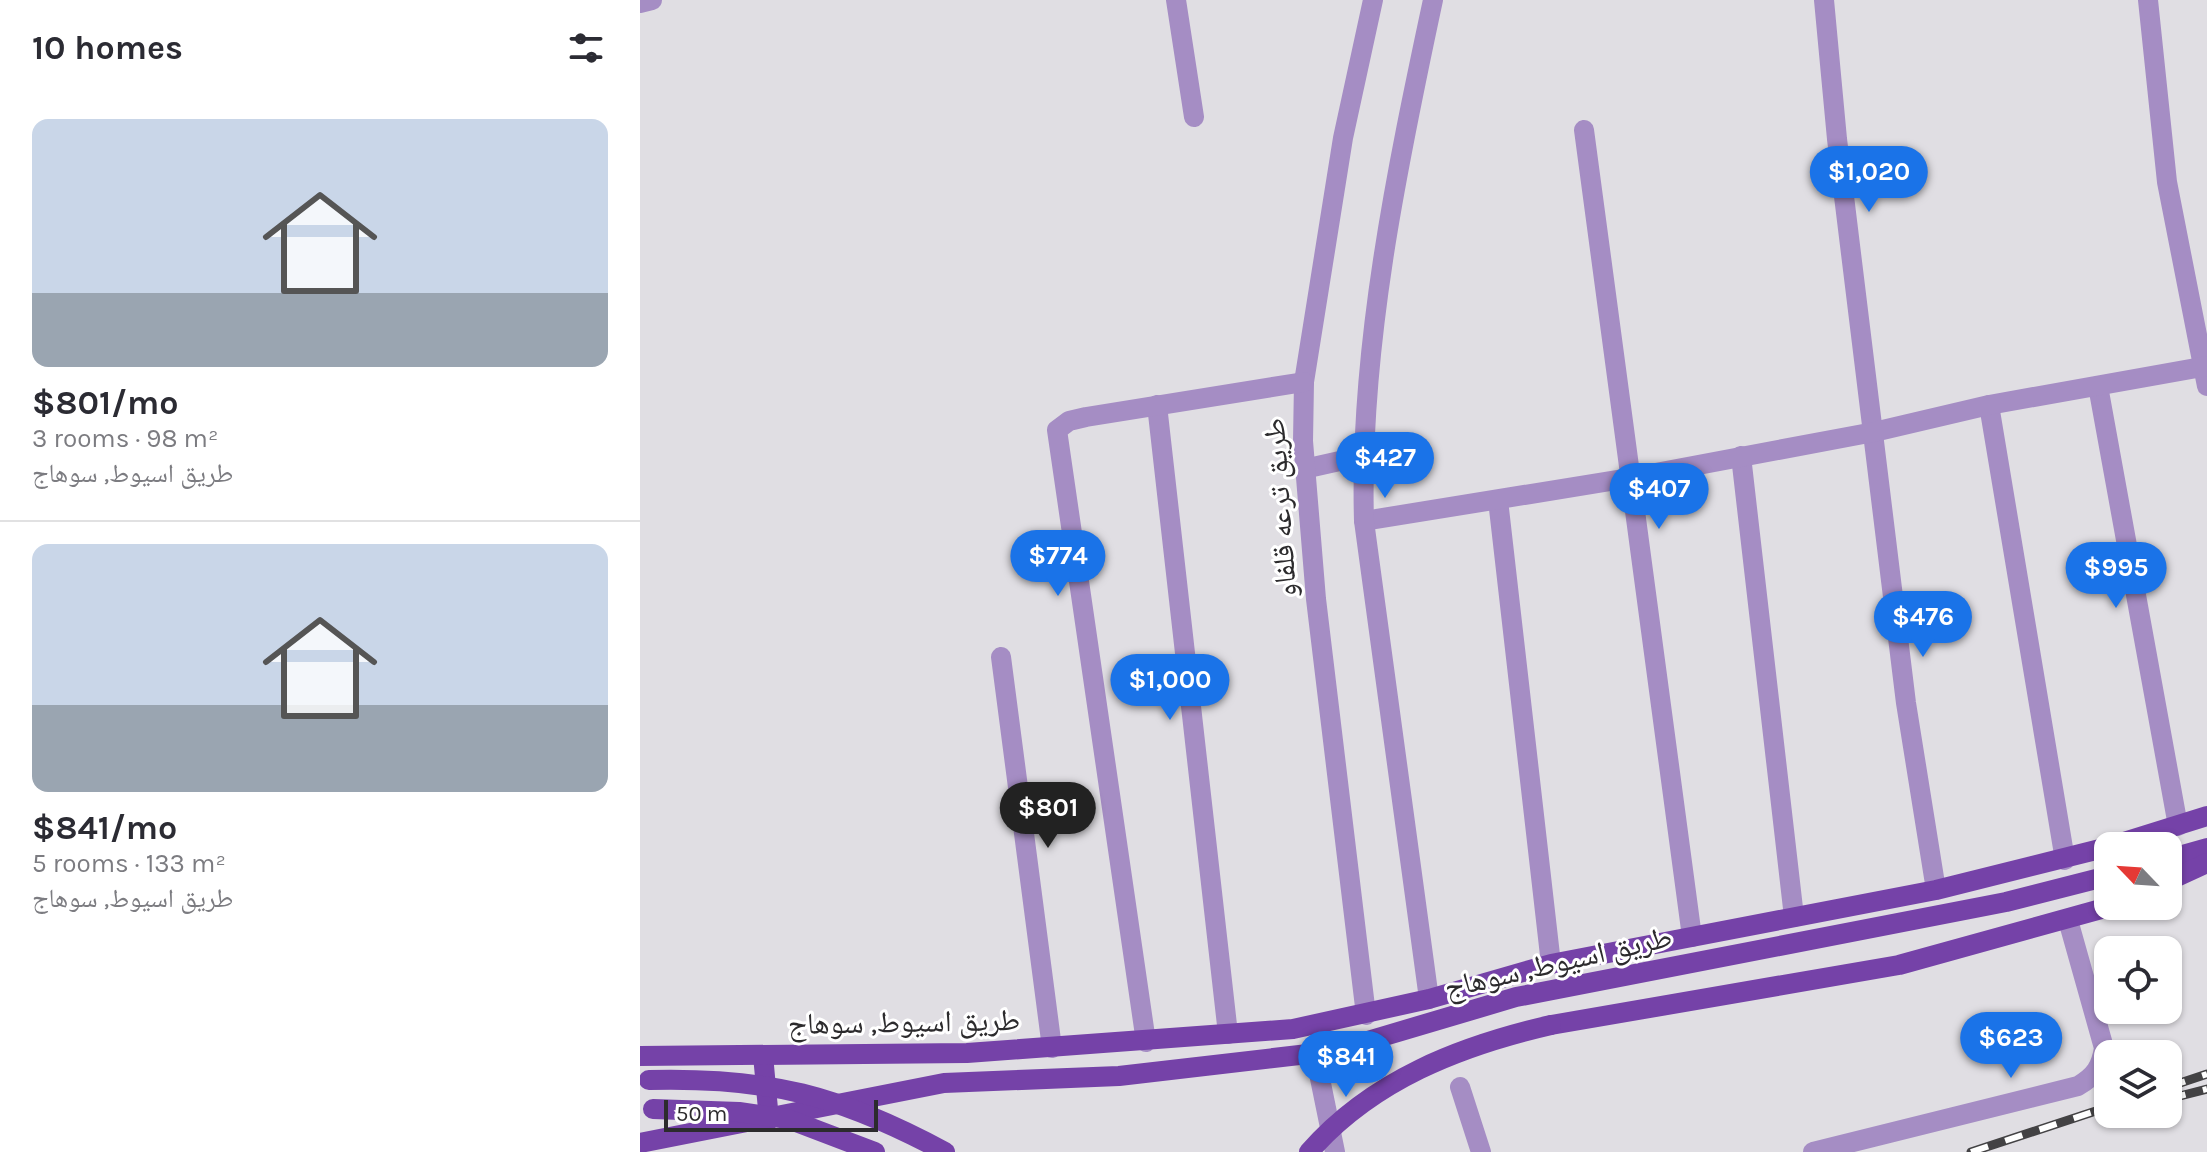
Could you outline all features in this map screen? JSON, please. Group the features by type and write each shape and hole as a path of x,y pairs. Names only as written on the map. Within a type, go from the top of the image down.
{"main road":[{"name":"طريق اسيوط, سوهاج","path":"2158,832 2207,816"},
{"path":"2182,855 2207,848"},
{"name":"طريق اسيوط, سوهاج","path":"640,1056 888,1056 1146,1042 1293,1029 1366,1015 1551,964 1936,890 2094,851"},
{"path":"2182,875 2207,863"},
{"name":"طريق اسيوط, سوهاج","path":"640,1143 769,1120 819,1106 944,1083 1119,1076 1315,1054 1373,1043 1516,997 2006,902 2094,880"},
{"path":"1309,1152 1371,1097 1427,1064 1487,1040 1551,1025 1899,965 2094,912"},
{"path":"763,1055 769,1120"},
{"path":"645,1080 724,1079 790,1089 857,1109 945,1152"},
{"path":"646,1110 739,1112 788,1119 875,1152"}],"street":[{"path":"640,3 652,0"},
{"path":"1176,0 1194,117"},
{"name":"طريق ترعه قلفاو","path":"1366,1015 1316,599 1304,469 1304,382 1343,138 1373,0"},
{"path":"1429,999 1364,521 1362,456 1384,261 1433,0"},
{"path":"1824,0 1837,139 1906,703 1936,890"},
{"path":"1364,521 1629,478 1874,432 1989,405 2098,386 2205,373 2167,182 2148,0"},
{"path":"1584,130 1692,937"},
{"path":"1146,1042 1056,439 1061,425 1069,421 1304,382"},
{"path":"2098,386 2178,826"},
{"path":"1157,405 1228,1034"},
{"path":"1989,405 2065,860"},
{"path":"1304,469 1362,456"},
{"path":"1741,456 1794,917"},
{"path":"1498,500 1551,964"},
{"path":"1001,657 1052,1048"},
{"path":"1813,1152 2078,1086 2092,1078 2101,1064 2104,1048 2068,920"},
{"path":"1315,1054 1335,1152"},
{"path":"1460,1087 1481,1152"}],"railway":[{"path":"2182,1082 2207,1074"},
{"path":"2182,1095 2207,1089"},
{"path":"1971,1152 2094,1112"}]}
